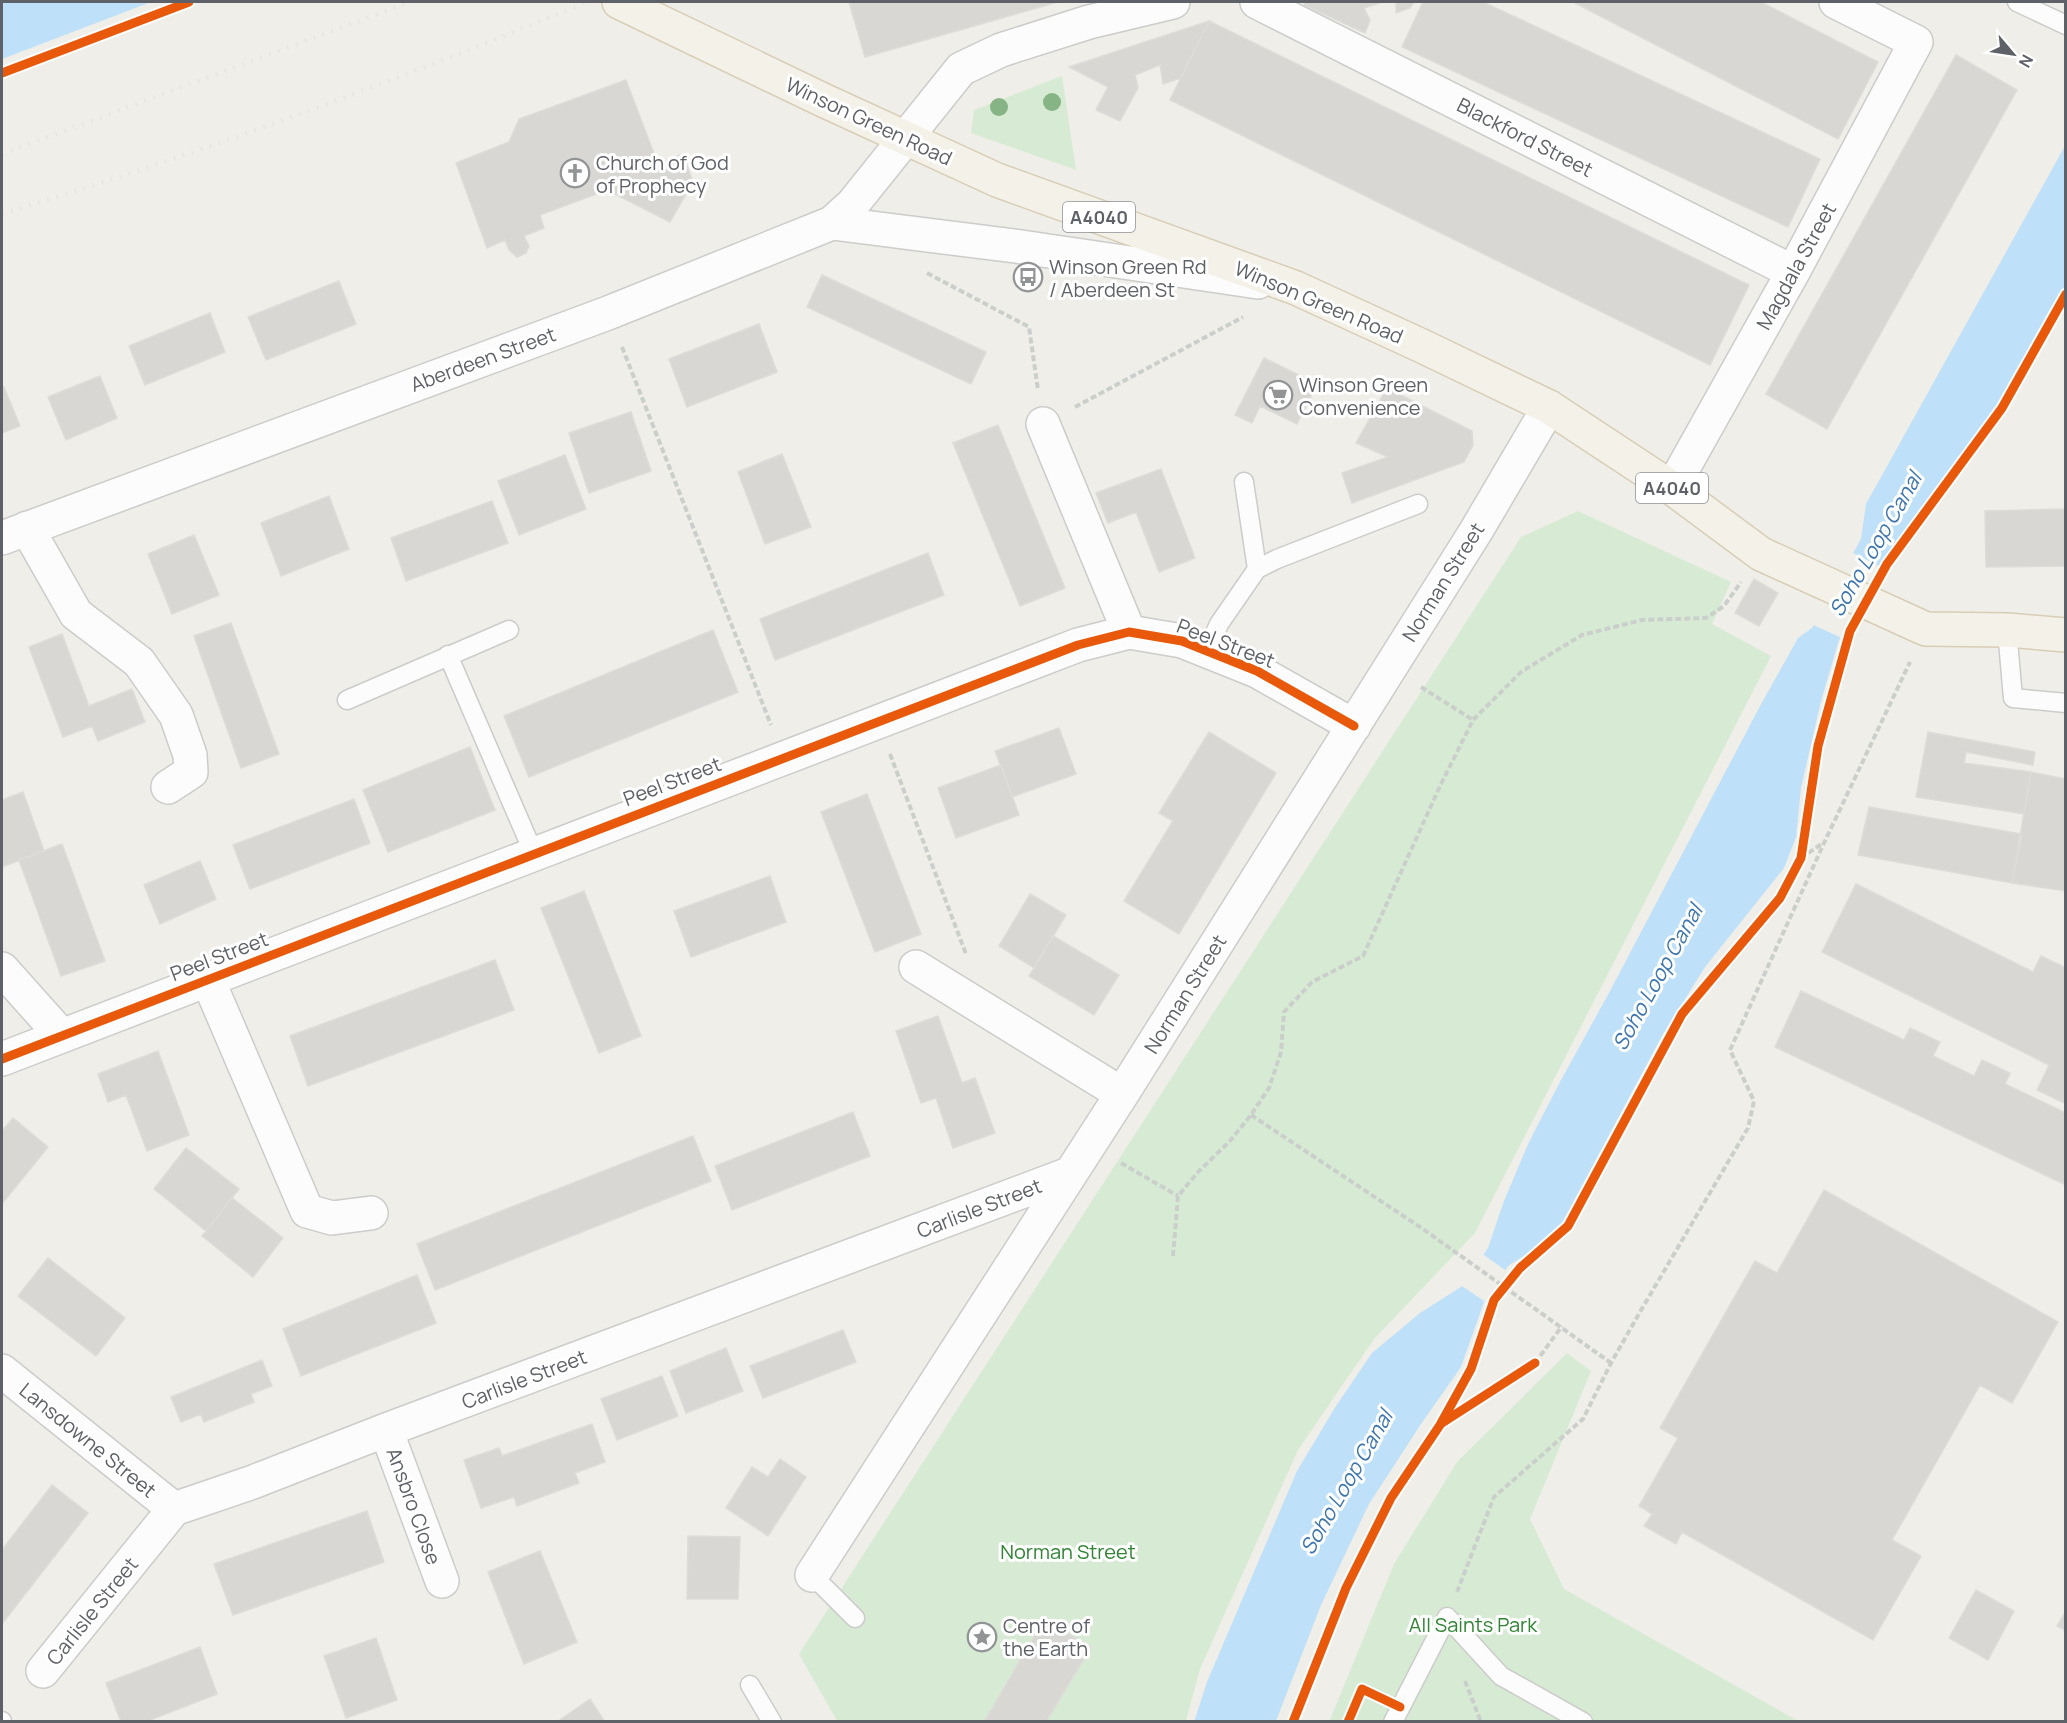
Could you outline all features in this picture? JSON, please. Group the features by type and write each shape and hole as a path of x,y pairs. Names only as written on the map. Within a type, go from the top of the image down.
{"main road":[{"name":"Winson Green Road","path":"619,2 997,180 1296,288 1549,407 1672,488 1761,554 1921,627"},
{"name":"A4040","path":"1921,627 2066,635"}],"street":[{"name":"Aberdeen Street","path":"168,787 191,772 190,755 176,715 139,662 76,614 14,533 608,313 832,223 852,205 962,69 1001,50 1089,22 1173,2"},
{"name":"Blackford Street","path":"1257,2 1793,272"},
{"path":"1836,2 1877,11"},
{"name":"Magdala Street","path":"1672,488 1793,272 1916,42 1877,11"},
{"path":"832,223 1004,244 1296,288"},
{"name":"Norman Street","path":"812,1575 1068,1174 1122,1094 1476,531 1549,407"},
{"path":"1043,424 1129,632"},
{"name":"Peel Street","path":"2,1059 1078,645 1129,632 1182,641 1257,671 1354,726"},
{"path":"916,967 1122,1094"},
{"path":"2,969 62,1036"},
{"name":"Peel Street","path":"208,980 307,1211 332,1218 371,1213"},
{"name":"Carlisle Street","path":"43,1671 174,1509 253,1482 1068,1174"},
{"name":"Lansdowne Street","path":"2,1371 174,1509"},
{"name":"Ansbro Close","path":"386,1430 442,1581"}],"lane":[{"path":"2017,2 2066,25"},
{"path":"1244,482 1257,569"},
{"path":"1207,651 1219,624 1257,569 1418,504"},
{"path":"347,700 509,630"},
{"path":"2007,630 2013,698 2066,703"},
{"path":"448,656 534,854"},
{"path":"812,1575 855,1618"},
{"path":"1393,1722 1447,1617 1501,1676 1583,1722"},
{"path":"750,1685 772,1722"}],"path":[{"path":"925,272 1029,327 1043,424 1244,316"},
{"path":"608,313 784,758"},
{"path":"1173,1256 1178,1196 1198,1172 1229,1142 1269,1088 1281,1052 1284,1012 1312,982 1363,956 1441,784 1473,720 1521,672 1582,635 1642,620 1706,618 1724,606 1761,554"},
{"path":"1447,1617 1494,1497 1582,1419 1611,1363 1748,1128 1754,1101 1730,1050 1921,627"},
{"path":"1390,667 1473,720"},
{"path":"878,722 966,956"},
{"path":"1801,858 1824,843"},
{"path":"1796,868 1803,847"},
{"path":"1251,1115 1423,1228 1611,1363"},
{"path":"1090,1144 1178,1196"},
{"path":"1500,1292 1514,1276"},
{"path":"1526,1369 1536,1363 1562,1326"}],"green space":[{"path":"1062,76 1076,170 971,133 974,110"},
{"name":"Norman Street","path":"1578,511 1731,582 1712,624 1771,656 1475,1233 1374,1339 1298,1450 1200,1669 1186,1721 837,1721 799,1654 1521,537"},
{"name":"All Saints Park","path":"1567,1353 1591,1371 1530,1519 1564,1589 1798,1721 1329,1722 1394,1564 1457,1462"}],"water":[{"path":"2,2 151,2 2,59"},
{"name":"Soho Loop Canal","path":"2065,146 2065,293 2011,394 1968,453 1887,554 1839,640 1821,701 1801,788 1796,837 1784,868 1705,967 1663,1034 1554,1238 1509,1265 1484,1302 1461,1367 1369,1504 1321,1605 1276,1721 1194,1722 1207,1682 1297,1471 1336,1406 1372,1353 1420,1313 1461,1287 1488,1248 1504,1201 1529,1142 1560,1082 1759,708 1798,638 1812,628 1861,539 1866,504"}],"pier":[{"path":"1851,552 1883,568 1844,639 1811,624"},
{"path":"1481,1253 1508,1272 1487,1303 1459,1284"}],"building":[{"path":"849,2 1058,2 865,57"},
{"path":"1305,2 1383,2 1364,8 1370,20 1365,33 1304,5"},
{"path":"1396,2 1414,2 1410,8 1396,13"},
{"path":"1423,2 1483,2 1820,159 1788,227 1402,47"},
{"path":"1573,2 1761,2 1878,62 1838,139"},
{"path":"1209,21 1181,78 1163,84 1160,65 1135,75 1138,88 1120,121 1096,110 1108,87 1069,67"},
{"path":"1209,21 1749,285 1710,365 1170,100"},
{"path":"1956,55 2017,90 1827,429 1766,394"},
{"name":"Church of God of Prophecy","path":"626,80 658,164 683,154 693,182 670,222 607,190 540,215 544,228 524,236 529,246 526,253 517,257 509,250 505,240 487,248 456,163 509,142 519,119"},
{"path":"822,275 986,352 971,384 807,307"},
{"path":"339,281 356,324 266,360 248,317"},
{"path":"210,313 225,352 145,385 129,346"},
{"path":"759,324 777,372 687,407 669,359"},
{"name":"Winson Green Convenience","path":"1264,358 1317,384 1297,424 1260,406 1252,423 1235,415"},
{"path":"100,376 117,418 66,440 48,397"},
{"path":"4,387 20,426 2,433 2,388"},
{"path":"1387,388 1472,431 1473,445 1464,462 1352,503 1342,473 1388,457 1356,443"},
{"path":"631,412 651,471 589,493 569,433"},
{"path":"998,425 1065,588 1020,606 953,443"},
{"path":"782,454 811,527 765,544 738,472"},
{"path":"565,455 586,509 519,535 498,481"},
{"path":"1161,469 1195,558 1159,572 1136,512 1108,523 1096,493"},
{"path":"329,496 349,549 281,576 261,523"},
{"path":"492,501 508,543 406,581 391,538"},
{"path":"2066,509 2066,566 1986,567 1985,511"},
{"path":"194,535 219,595 172,614 148,554"},
{"path":"928,553 944,595 775,660 760,619"},
{"path":"1754,579 1778,593 1759,626 1735,613"},
{"path":"231,623 279,754 241,768 194,636"},
{"path":"713,630 738,692 529,777 504,716"},
{"path":"62,634 89,706 132,689 145,722 98,741 92,726 63,737 29,647"},
{"path":"1059,728 1076,774 1012,797 995,751"},
{"path":"1209,732 1276,773 1179,934 1124,901 1173,821 1159,813"},
{"path":"1928,732 2035,752 2033,765 1966,752 1964,763 2031,772 2024,814 1916,797"},
{"path":"470,747 495,810 388,852 363,790"},
{"path":"1001,765 1019,815 956,838 938,788"},
{"path":"2031,772 2066,779 2066,891 2012,883"},
{"path":"23,792 44,851 2,867 2,800"},
{"path":"867,794 921,934 875,952 821,812"},
{"path":"354,799 370,843 250,889 233,845"},
{"path":"1869,807 2022,834 2012,883 1858,855"},
{"path":"62,844 105,961 61,976 19,860"},
{"path":"200,861 216,899 160,924 144,885"},
{"path":"770,876 786,922 691,957 674,911"},
{"path":"1856,884 2033,972 2041,956 2066,968 2066,1104 2037,1090 2049,1065 1822,952"},
{"path":"584,891 641,1036 599,1053 541,908"},
{"path":"1030,894 1066,915 1034,968 999,946"},
{"path":"1053,936 1119,975 1094,1015 1029,976"},
{"path":"495,960 514,1010 308,1086 290,1036"},
{"path":"1801,991 1904,1040 1910,1028 1940,1042 1933,1056 1974,1076 1982,1060 2010,1073 2005,1084 2066,1113 2066,1185 1775,1047"},
{"path":"938,1016 962,1083 975,1078 995,1133 953,1148 936,1098 921,1103 896,1031"},
{"path":"158,1051 189,1135 147,1151 126,1095 108,1102 98,1074"},
{"path":"853,1112 870,1156 732,1210 715,1166"},
{"path":"13,1118 48,1147 2,1204 2,1131"},
{"path":"693,1136 711,1181 435,1290 417,1244"},
{"path":"186,1148 239,1189 206,1231 154,1189"},
{"path":"1824,1190 2058,1322 2012,1403 1980,1385 1892,1540 1921,1556 1873,1640 1682,1532 1676,1544 1644,1526 1652,1514 1639,1506 1678,1438 1660,1428 1755,1261 1777,1273"},
{"path":"232,1198 283,1238 253,1277 202,1236"},
{"path":"48,1258 125,1318 96,1356 18,1296"},
{"path":"417,1275 436,1323 301,1376 283,1329"},
{"path":"843,1330 856,1362 763,1398 750,1366"},
{"path":"726,1348 743,1391 686,1413 670,1371"},
{"path":"262,1360 272,1386 251,1394 254,1402 204,1422 201,1414 181,1422 171,1397"},
{"path":"662,1376 678,1416 617,1440 601,1399"},
{"path":"592,1424 605,1462 575,1473 579,1483 517,1506 514,1497 481,1508 464,1460 499,1448 502,1456"},
{"path":"780,1459 806,1477 768,1536 726,1508 752,1467 768,1477"},
{"path":"52,1485 88,1513 2,1624 2,1550"},
{"path":"367,1511 384,1562 233,1615 214,1564"},
{"path":"688,1536 740,1537 738,1599 687,1599"},
{"path":"540,1551 577,1642 524,1664 488,1572"},
{"path":"1976,1590 2014,1611 1988,1660 1949,1638"},
{"path":"2066,1611 2066,1631 2057,1626"},
{"path":"1044,1619 1091,1647 1046,1722 984,1722"},
{"path":"376,1638 397,1700 346,1718 324,1656"},
{"path":"200,1647 217,1694 145,1722 121,1722 106,1683"},
{"path":"590,1699 605,1722 557,1722"}],"railway":[{"path":"2,154 410,2"},
{"path":"2,214 150,167 297,115 587,2"}],"cycle path":[{"path":"2,73 189,2"},
{"path":"1293,1722 1346,1588 1391,1498 1440,1425 1471,1369 1494,1300 1520,1268 1568,1226 1682,1014 1780,898 1801,858 1818,746 1850,631 1887,564 2002,408 2066,294"},
{"path":"2,1059 1078,645 1129,632 1182,641 1257,671 1354,726"},
{"path":"1442,1423 1535,1363"},
{"path":"1348,1722 1362,1689 1400,1707"}],"place":[{"name":"Church of God of Prophecy","path":"575,173"},
{"name":"Winson Green Rd / Aberdeen St","path":"1028,277"},
{"name":"Winson Green Convenience","path":"1278,395"},
{"name":"Centre of the Earth","path":"982,1637"}]}
